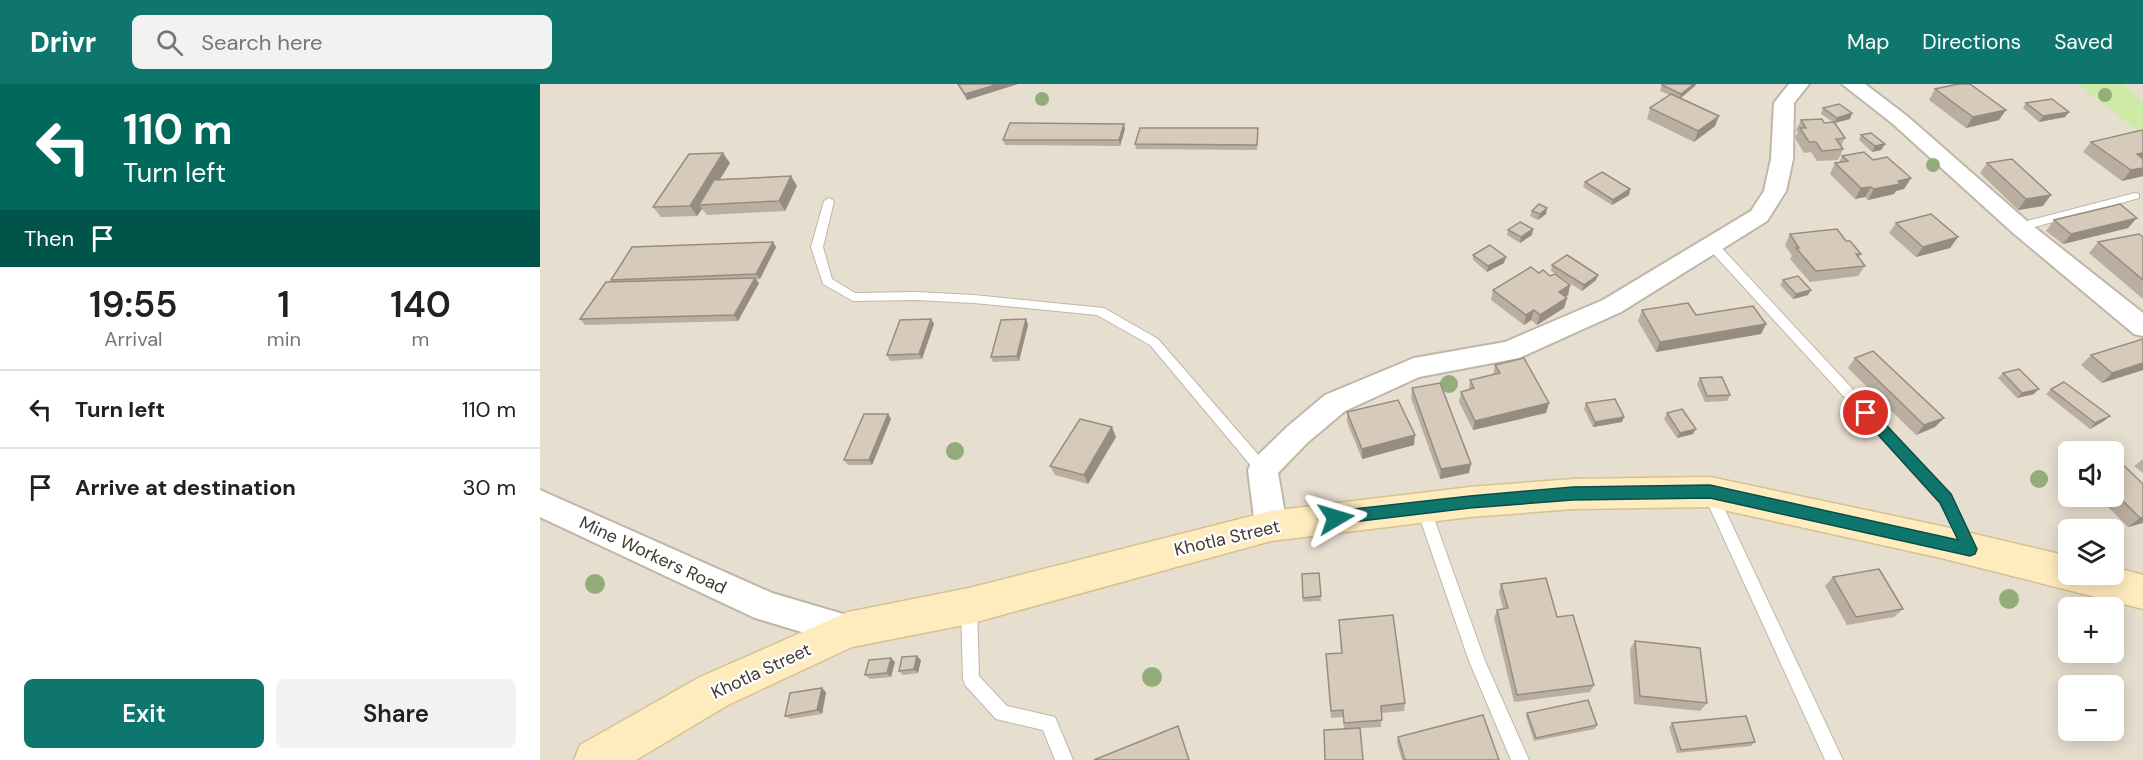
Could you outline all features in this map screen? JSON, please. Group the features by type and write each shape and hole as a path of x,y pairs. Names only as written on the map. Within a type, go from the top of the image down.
{"street":[{"path":"1271,526 1263,471 1297,435 1335,403 1414,368 1510,351 1612,306 1759,216 1775,191 1782,159 1784,103 1799,84"},
{"path":"1852,84 1900,120 2020,227 2143,327"},
{"name":"Khotla Street","path":"595,760 714,692 848,630 969,606 1271,526 1423,507 1573,494 1710,492 2058,571"},
{"name":"Mine Workers Road","path":"540,503 767,607 848,630"},
{"path":"2116,585 2143,592"}],"lane":[{"path":"2020,227 2135,196"},
{"path":"829,201 817,247 827,282 853,297 916,296 974,299 1100,310 1154,342 1263,471"},
{"path":"1713,246 1946,499 1970,549"},
{"path":"1710,492 1834,760"},
{"path":"1423,507 1477,661 1520,760"},
{"path":"969,606 971,679 1002,713 1049,723 1064,760"}],"shaded area":[{"path":"540,84 2143,84 2143,760 540,760"}],"green space":[{"path":"2078,84 2122,84 2143,101 2143,135"}],"building":[{"path":"958,84 999,84 965,94"},
{"path":"1663,84 1694,84 1681,94"},
{"path":"1970,84 2006,110 1973,117 1935,89"},
{"path":"1671,94 1719,116 1698,131 1650,108"},
{"path":"2052,99 2069,112 2043,116 2026,103"},
{"path":"1839,104 1852,113 1837,118 1823,108"},
{"path":"1822,119 1824,123 1834,122 1845,138 1836,139 1843,149 1822,151 1816,142 1809,142 1800,128 1806,128 1801,120"},
{"path":"1010,123 1124,124 1119,140 1003,140"},
{"path":"1140,128 1258,128 1257,145 1135,144"},
{"path":"2142,130 2143,153 2137,154 2143,159 2143,168 2131,170 2091,142"},
{"path":"1871,133 1885,144 1875,146 1861,135"},
{"path":"1864,152 1873,160 1887,157 1911,178 1898,181 1900,184 1874,189 1861,188 1835,163 1848,161 1842,156"},
{"path":"723,153 690,206 653,207 689,154"},
{"path":"2012,159 2051,195 2026,199 1987,163"},
{"path":"1602,172 1630,189 1613,200 1585,182"},
{"path":"791,176 779,201 699,205 714,180"},
{"path":"1539,204 1547,208 1540,214 1532,211"},
{"path":"2120,204 2137,218 2071,234 2054,220"},
{"path":"1931,214 1958,237 1923,247 1896,223"},
{"path":"1520,222 1533,229 1521,237 1508,230"},
{"path":"1837,229 1846,241 1850,241 1861,254 1856,254 1865,266 1816,271 1796,248 1799,248 1790,234"},
{"path":"2139,234 2143,237 2143,280 2098,242"},
{"path":"773,242 756,274 611,280 632,247"},
{"path":"1490,245 1506,257 1488,266 1473,255"},
{"path":"1567,255 1598,275 1584,285 1552,265"},
{"path":"1531,267 1539,273 1543,270 1550,276 1555,274 1570,285 1559,292 1567,298 1540,315 1534,310 1526,315 1493,290"},
{"path":"1798,276 1811,290 1796,294 1783,280"},
{"path":"755,278 734,315 580,319 606,282"},
{"path":"1688,303 1696,315 1753,306 1766,324 1660,342 1642,310"},
{"path":"931,319 919,354 887,355 900,320"},
{"path":"1026,319 1017,356 991,357 1001,320"},
{"path":"2143,339 2143,363 2112,373 2091,355"},
{"path":"1873,351 1944,418 1924,425 1855,358"},
{"path":"1524,358 1549,403 1475,421 1461,392 1474,388 1470,380 1500,373 1495,365"},
{"path":"2019,369 2039,389 2022,393 2003,373"},
{"path":"1722,377 1730,395 1707,396 1700,378"},
{"path":"2064,382 2110,416 2095,423 2051,389"},
{"path":"1440,383 1471,464 1441,469 1412,388"},
{"path":"1615,399 1624,417 1595,422 1586,403"},
{"path":"1398,400 1415,435 1362,449 1347,412"},
{"path":"1682,409 1696,429 1680,433 1667,413"},
{"path":"864,414 888,414 869,460 844,460"},
{"path":"1080,419 1112,427 1084,475 1050,466"},
{"path":"2124,466 2143,484 2143,517 2140,518 2124,502"},
{"path":"1879,569 1903,609 1856,617 1833,577"},
{"path":"1319,573 1321,596 1303,598 1302,574"},
{"path":"1546,578 1557,617 1573,615 1594,685 1517,695 1497,610 1508,608 1501,584"},
{"path":"1393,615 1405,703 1381,706 1382,720 1344,723 1343,710 1331,711 1326,654 1342,653 1339,620"},
{"path":"1635,641 1700,648 1707,703 1640,696"},
{"path":"917,656 914,669 899,671 902,657"},
{"path":"891,658 887,673 865,675 869,660"},
{"path":"822,688 817,710 785,716 790,693"},
{"path":"1588,700 1597,725 1536,738 1527,713"},
{"path":"1483,715 1499,760 1405,760 1398,737"},
{"path":"1746,716 1755,742 1681,750 1672,723"},
{"path":"1178,726 1189,760 1094,760"},
{"path":"1360,728 1363,760 1325,760 1324,730"}],"route":[{"path":"1336,518 1470,502 1573,494 1710,492 1970,549 1946,499 1866,413"}]}
